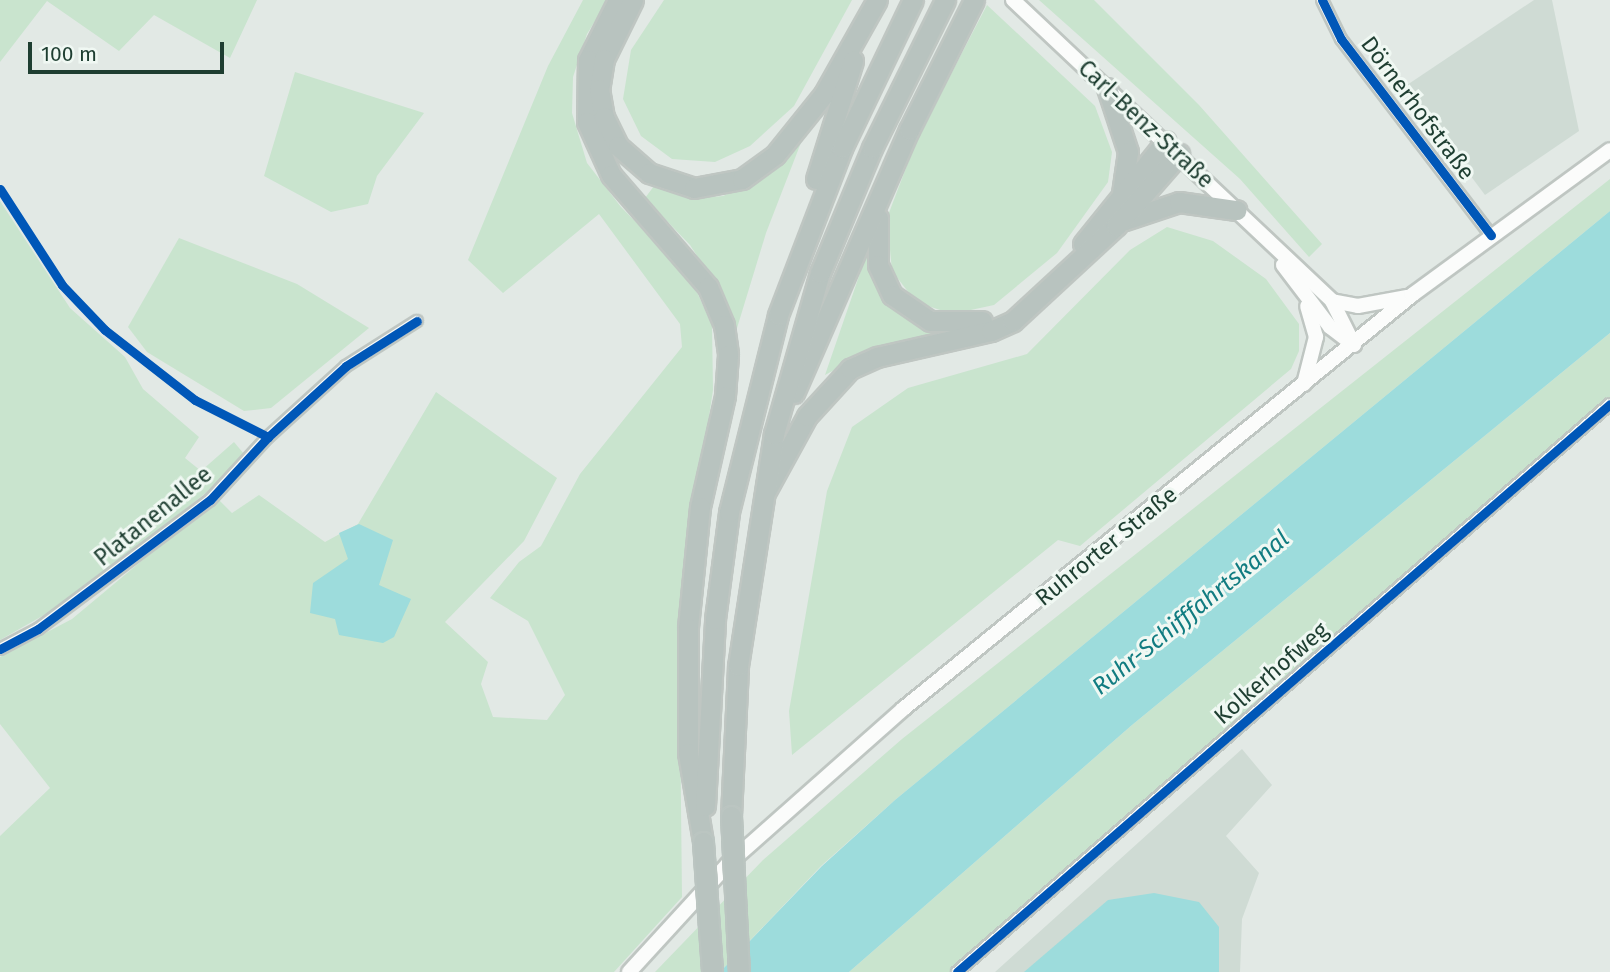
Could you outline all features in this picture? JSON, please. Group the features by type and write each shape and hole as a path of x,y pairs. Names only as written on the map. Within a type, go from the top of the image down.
{"highway":[{"path":"618,0 588,60 587,122 611,176 708,287 724,325 728,355 726,396 700,508 688,628 688,753 703,842 712,972"},
{"path":"633,0 604,59 599,89 604,117 618,146 649,173 694,188 742,179 775,155 824,94 877,1"},
{"path":"790,277 842,148 913,0"},
{"path":"739,972 731,816 738,666 761,497 774,434 820,274 872,148 945,0"},
{"path":"774,434 824,332 884,186 974,0"},
{"path":"703,842 715,619 729,512 790,277 796,235 877,1"},
{"path":"1107,88 1128,152 1121,197"},
{"path":"884,186 876,248 884,281 904,306 944,325 978,322 1014,305 1073,255 1121,197 1173,147"},
{"path":"761,497 807,416 850,369 1013,321 1116,226 1173,147"},
{"path":"1116,226 1143,211 1172,203 1236,210"}],"main road":[{"name":"Carl-Benz-Straße","path":"1013,0 1173,147 1275,252 1332,301 1354,345"},
{"name":"Ruhrorter Straße","path":"629,972 728,864 815,785 1412,295 1610,150"},
{"name":"Carl-Benz-Straße","path":"1275,252 1303,295 1354,345"},
{"path":"1303,295 1316,337 1304,384"},
{"path":"1332,301 1358,306 1412,295"}],"street":[{"name":"Dörnerhofstraße","path":"1322,0 1341,39 1491,235"},
{"name":"Platanenallee","path":"0,649 80,600 210,500 268,437 346,366 417,321"},
{"name":"Kolkerhofweg","path":"957,972 1610,404"}],"shaded area":[{"path":"1534,0 1552,0 1579,131 1485,195 1404,87"},
{"path":"1242,749 1272,785 1226,836 1259,873 1242,919 1240,972 995,972"}],"green space":[{"path":"0,0 257,0 230,58 154,15 119,51 47,1 0,62"},
{"path":"583,0 608,0 587,34 573,77 572,113 587,163 621,207 690,277 712,325 713,390 679,617 682,897 614,972 0,972 0,836 50,788 0,724 0,657 72,619 217,498 232,513 259,495 325,542 358,524 436,392 557,478 524,541 445,622 488,662 481,684 493,717 547,720 565,695 528,621 490,598 519,562 541,546 580,474 682,347 680,324 599,214 503,293 468,260 548,66"},
{"path":"664,0 852,0 794,106 750,146 715,162 672,159 641,136 623,99 631,50"},
{"path":"1039,0 1094,0 1199,105 1322,244 1309,257 1240,179"},
{"path":"987,5 1095,106 1112,152 1108,182 1057,253 994,305 952,314 916,302 892,271 887,218 917,139"},
{"path":"295,72 424,113 377,176 368,204 331,212 264,176"},
{"path":"802,140 766,233 734,338 722,294 690,245 645,198 654,186 690,199 723,196 763,179"},
{"path":"1610,179 1610,211 895,800 821,866 720,972 655,972 763,860 902,739"},
{"path":"0,201 70,308 125,357 143,389 199,437 185,458 201,471 234,442 244,454 207,492 67,602 0,640"},
{"path":"1167,227 1213,241 1266,279 1299,324 1299,351 1291,369 1080,546 1058,540 792,755 789,711 827,491 852,427 908,388 1027,354 1130,250"},
{"path":"179,238 297,284 369,328 271,408 244,411 147,352 128,327"},
{"path":"868,250 876,284 894,307 922,327 958,332 851,361 825,375"},
{"path":"1610,333 1610,409 963,972 849,972 1132,725"}],"water":[{"name":"Ruhr-Schifffahrtskanal","path":"1610,211 1610,333 1132,725 849,972 720,972 822,866 895,800"},
{"path":"359,524 393,540 379,585 411,599 394,637 383,643 339,635 335,619 310,613 313,583 348,559 339,533"},
{"path":"1154,893 1199,902 1219,927 1219,972 1024,972 1108,900"}],"cycle path":[{"path":"1322,0 1341,39 1491,235"},
{"path":"0,189 62,285 105,330 195,400 268,437"},
{"path":"0,649 38,629 210,500 268,437 346,366 417,321"},
{"path":"957,972 1610,404"}]}
